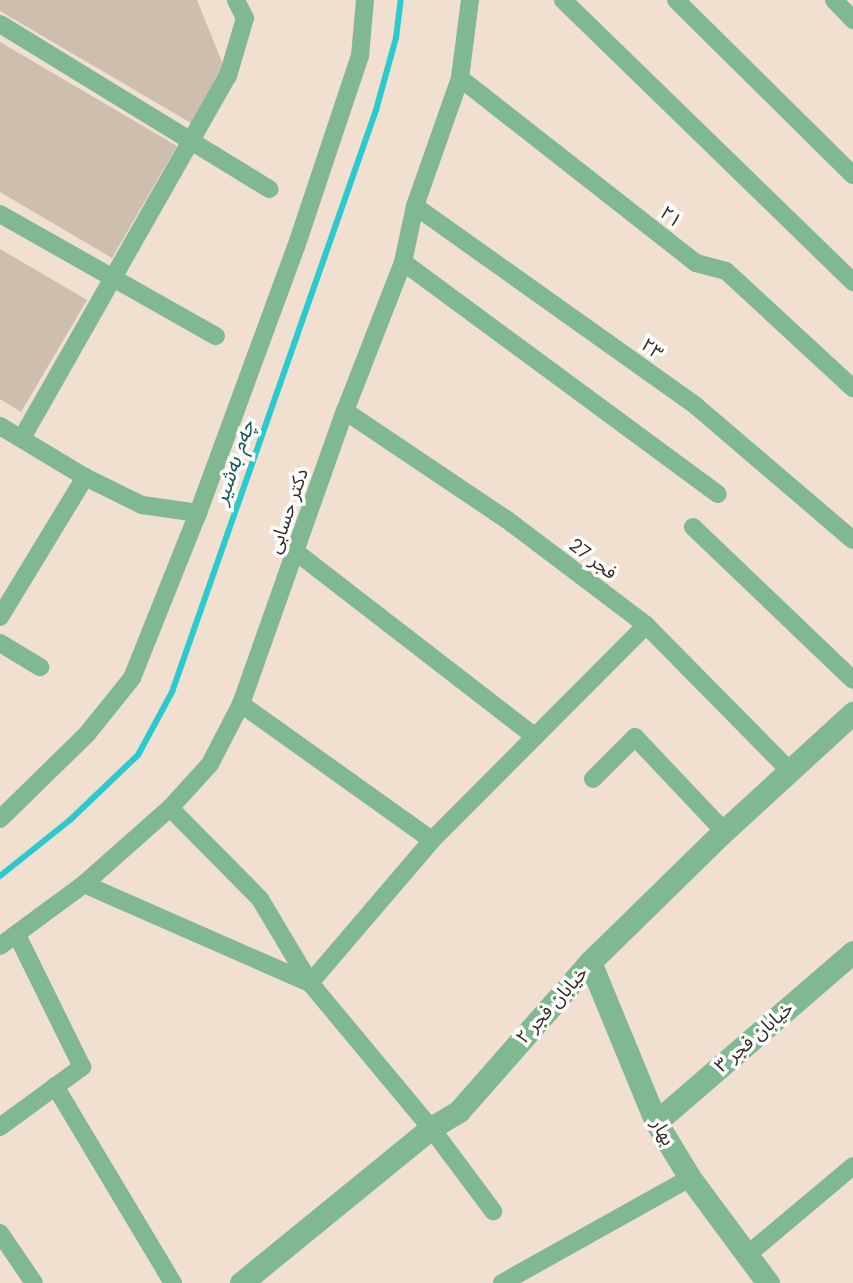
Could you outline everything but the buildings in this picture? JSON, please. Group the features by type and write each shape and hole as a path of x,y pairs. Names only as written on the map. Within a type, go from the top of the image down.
{"street":[{"path":"22,438 228,76 245,18 236,0"},
{"path":"0,819 87,734 132,678 198,513 296,247 360,56 365,0"},
{"name":"دکتر حسابی","path":"0,946 83,884 170,808 210,764 241,704 345,411 403,262 415,206 460,78 470,0"},
{"path":"563,0 853,282"},
{"path":"676,0 853,175"},
{"path":"834,0 853,20"},
{"path":"0,24 269,189"},
{"name":"۲۱","path":"460,78 696,263 726,271 853,388"},
{"name":"۲۳","path":"415,206 695,406 853,540"},
{"path":"0,214 216,336"},
{"path":"403,262 718,494"},
{"name":"فجر 27","path":"345,411 506,519 646,625 790,771"},
{"path":"0,426 85,477 142,505 198,513"},
{"path":"0,617 85,477"},
{"path":"693,527 853,680"},
{"path":"296,552 535,737"},
{"path":"310,983 432,840 646,625"},
{"path":"0,643 40,667"},
{"path":"241,704 432,840"},
{"name":"خیابان فجر ۲","path":"241,1283 431,1128 459,1111 590,962 724,831 853,713"},
{"path":"593,779 635,737 724,831"},
{"path":"170,808 260,899 310,983 431,1128 493,1211"},
{"path":"83,884 310,983"},
{"path":"0,1127 82,1067 18,935"},
{"name":"خیابان فجر ۳","path":"656,1122 853,952"},
{"name":"بهار","path":"590,962 656,1122 690,1178 768,1283"},
{"path":"55,1086 173,1283"},
{"path":"747,1255 853,1166"},
{"path":"502,1283 690,1178"},
{"path":"0,1233 34,1283"}],"waterway":[{"name":"چەم بەشیر","path":"0,876 70,820 138,755 172,692 376,110 396,38 401,0"}]}
